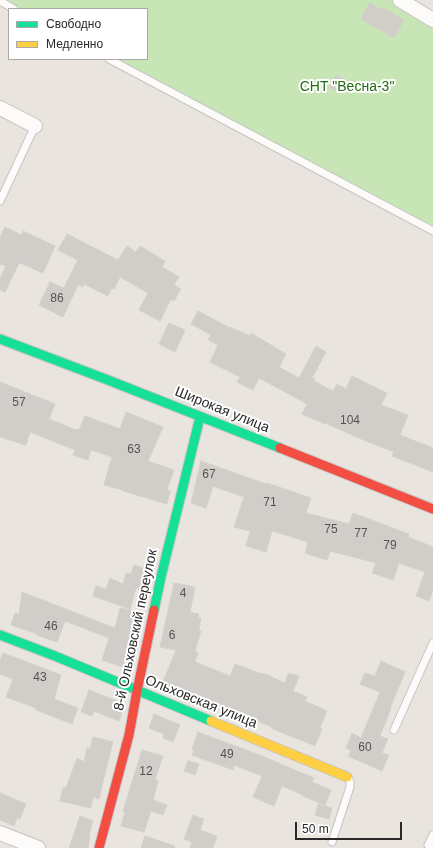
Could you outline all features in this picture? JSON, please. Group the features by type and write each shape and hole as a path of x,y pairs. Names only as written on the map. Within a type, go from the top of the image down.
{"street":[{"path":"400,0 433,20"},
{"path":"0,108 35,126"},
{"name":"Широкая улица","path":"0,339 108,380 433,509"},
{"name":"8-й Ольховский переулок","path":"99,848 122,766 161,577 200,417"},
{"name":"Ольховская улица","path":"0,635 55,656 346,777"},
{"path":"0,833 38,848"}],"lane":[{"path":"0,2 12,8"},
{"path":"111,60 433,231"},
{"path":"0,201 35,126"},
{"path":"394,730 433,643"},
{"path":"332,842 350,787 350,781 346,777"},
{"path":"433,835 428,845 433,848"}],"green space":[{"name":"СНТ \"Весна-3\"","path":"0,0 400,0 433,23 433,231 111,60 148,60 148,8 12,8"}],"building":[{"path":"370,3 382,10 383,8 404,20 394,38 361,19"},
{"path":"336,75 348,81 341,93 329,87"},
{"path":"5,227 21,235 23,231 55,246 43,273 19,263 5,292 0,290 0,278 6,266 0,264 0,237"},
{"path":"67,234 118,260 127,246 136,252 140,246 165,261 162,267 179,277 174,285 181,289 174,301 171,299 160,321 139,310 148,293 120,277 114,289 112,288 108,296 84,284 83,287 78,285 63,317 39,305 50,282 64,288 78,260 58,250"},
{"path":"198,311 230,328 250,336 251,333 286,354 279,367 299,378 316,346 326,352 312,378 315,379 314,381 333,391 337,384 346,389 352,376 387,393 381,405 408,415 400,435 433,448 433,472 392,456 394,452 302,414 307,404 259,378 253,390 237,382 240,377 210,362 218,345 208,340 211,335 191,324"},
{"path":"169,323 185,330 175,352 159,344"},
{"path":"0,382 55,404 49,419 76,430 79,430 85,416 120,429 126,412 163,427 148,461 174,470 167,490 170,491 167,504 104,485 112,457 91,450 88,460 73,455 75,450 30,432 26,445 0,437"},
{"path":"201,461 311,498 306,513 349,524 353,513 409,534 408,537 433,547 433,590 429,601 416,596 425,572 399,563 393,580 372,573 376,563 330,551 327,560 305,553 308,542 272,531 266,552 246,546 250,531 234,527 244,497 213,486 206,508 191,503"},
{"path":"134,565 151,570 146,591 136,588 130,609 93,596 96,586 106,589 110,578 123,584 126,573 131,574"},
{"path":"174,583 195,587 190,612 199,614 198,618 201,618 199,630 201,631 195,651 198,653 195,662 230,676 235,664 262,674 263,673 285,683 288,674 299,676 293,691 307,697 305,701 327,711 315,746 189,691 187,694 162,684 176,650 160,647"},
{"path":"22,592 115,628 120,608 140,612 123,667 102,660 109,638 65,621 57,642 11,625 15,613 19,614"},
{"path":"3,653 61,675 54,699 78,708 72,724 6,697 13,679 0,674 0,661"},
{"path":"381,661 405,672 380,736 388,739 382,753 389,755 382,771 348,756 351,750 346,748 352,733 361,738 380,692 360,684 365,673 375,676"},
{"path":"89,690 123,703 119,721 94,711 92,716 81,712"},
{"path":"154,714 180,725 173,742 163,738 164,734 149,728"},
{"path":"198,732 257,754 314,778 312,782 331,790 325,805 282,786 274,806 253,797 262,776 234,765 233,770 192,755 194,750 192,749"},
{"path":"93,737 113,742 99,799 93,797 91,808 60,801 63,788 66,788 77,758 84,762 87,748 90,749"},
{"path":"142,750 163,756 155,780 158,781 153,800 167,805 163,815 151,811 144,832 121,826 125,812 123,811"},
{"path":"188,761 199,764 195,775 184,771"},
{"path":"0,793 26,804 20,819 17,818 14,826 0,820"},
{"path":"318,804 332,808 329,819 315,815"},
{"path":"193,815 204,819 200,830 217,836 213,848 190,848 192,842 184,839"},
{"path":"80,816 93,821 89,835 88,848 69,848"},
{"path":"145,836 175,846 174,848 141,848"}],"traffic: fast":[{"path":"0,339 280,448"},
{"path":"154,610 200,417"},
{"path":"0,635 55,656 211,721"}],"traffic: slow":[{"path":"211,721 347,777"}],"traffic: jam":[{"path":"280,448 433,509"},
{"path":"99,848 129,735 154,610"}]}
